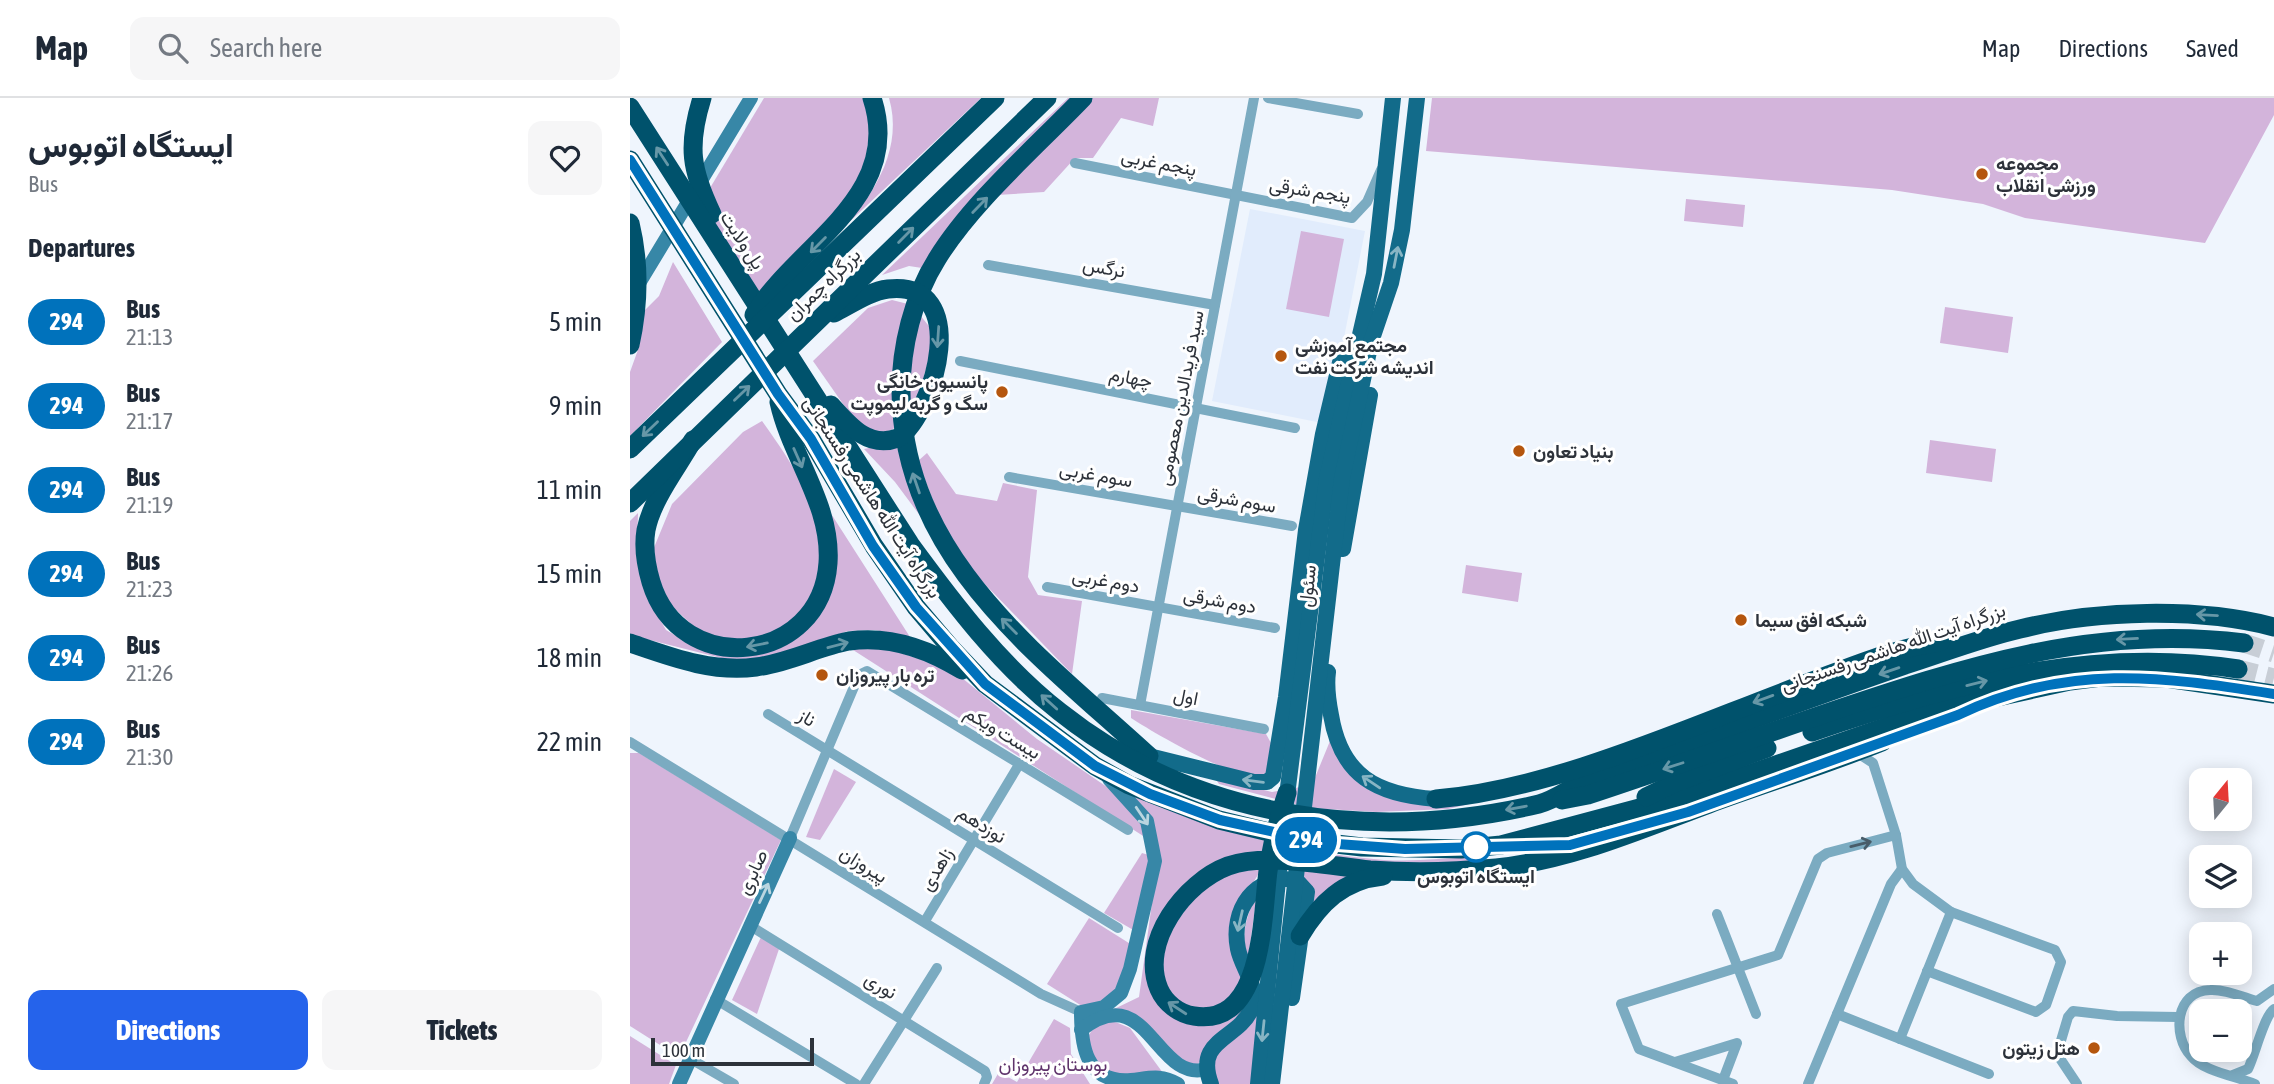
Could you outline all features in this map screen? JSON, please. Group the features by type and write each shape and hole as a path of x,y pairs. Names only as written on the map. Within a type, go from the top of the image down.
{"highway":[{"path":"702,98 693,136 692,166 743,282"},
{"path":"734,347 764,298 827,236 864,185 878,148 879,131 872,98"},
{"name":"بزرگراه چمران","path":"630,449 995,98"},
{"name":"بزرگراه چمران","path":"630,503 1047,98"},
{"path":"1083,98 962,224 937,258 925,280 910,325 901,379 906,448 914,483 944,545 996,613 1074,690 1149,756"},
{"name":"پل ولایت","path":"630,107 816,400"},
{"path":"630,160 778,394 785,427 819,503 828,564 824,585 810,614 779,639 745,647 711,644 677,627 658,600 647,565 646,530 655,506 693,440"},
{"path":"630,223 636,251 638,282 630,345"},
{"path":"794,364 848,424 870,439 895,440 909,429 917,415 930,383 940,332 936,311 930,299 918,291 885,289 814,323"},
{"name":"بزرگراه آیت الله هاشمی رفسنجانی","path":"778,394 811,439 873,546 916,607 985,684 1095,766 1172,803 1220,820 1302,840 1405,849 1501,845 1692,793 1929,712 2070,681 2166,678 2274,694"},
{"name":"بزرگراه آیت الله هاشمی رفسنجانی","path":"816,400 909,544 956,606 1012,669 1079,725 1137,763 1217,797 1309,818 1366,824 1445,820 1588,795 1863,701 2000,658 2061,646 2119,639 2187,638 2244,643"},
{"name":"بزرگراه آیت الله هاشمی رفسنجانی","path":"1544,803 1585,781 1815,696 2024,627 2160,613 2227,617 2274,627"},
{"path":"1436,799 1475,796 1538,780 1893,653 1935,643 1993,636"},
{"path":"630,643 720,668 756,667 849,641 883,639 940,657 985,684"},
{"name":"بزرگراه آیت الله هاشمی رفسنجانی","path":"1614,813 1677,782 1828,727 1932,695 2001,678 2056,667 2141,660 2238,669"},
{"path":"1501,845 1570,845 1688,812 1864,757 1893,738 1958,715 1997,696"},
{"path":"1079,725 1149,756 1217,797"},
{"path":"1287,793 1273,841 1257,958 1239,1002 1212,1016 1194,1016 1171,1006 1158,987 1155,964 1165,927 1183,898 1203,879 1227,866 1257,861 1418,873"},
{"path":"1300,936 1319,907 1345,887 1371,878 1538,863 1603,845 1688,812"}],"main road":[{"path":"630,298 751,98"},
{"name":"سئول","path":"1258,1084 1286,891 1340,410 1374,274 1393,98"},
{"name":"سئول","path":"1272,1084 1286,891 1287,793 1326,538 1342,478 1371,342 1391,283 1402,230 1417,98"},
{"path":"1149,756 1238,779 1267,782 1273,776 1286,697 1306,530 1323,434 1349,326 1374,274"},
{"path":"1286,697 1286,772 1290,779 1303,781 1311,777 1316,768 1344,539 1391,283"},
{"path":"1326,687 1339,749 1357,772 1383,790 1436,799"},
{"path":"1095,766 1147,821 1155,851 1152,879 1126,983 1111,1003 1081,1012 1082,1049 1096,1069 1101,1084"},
{"name":"صابری","path":"679,1084 715,999 790,838"},
{"path":"1081,1030 1097,1018 1119,1017 1134,1026 1158,1058 1175,1072 1209,1077 1212,1048 1245,1019 1253,1002 1252,984 1237,947 1238,928 1252,892 1271,879 1296,880 1304,886 1308,901 1300,936 1282,1084"},
{"path":"1096,1069 1109,1077 1128,1082 1148,1075 1178,1084"}],"street":[{"name":"سید فریدالدین معصومی","path":"1140,705 1254,98"},
{"path":"1268,98 1358,114"},
{"name":"پنجم شرقی","path":"1236,195 1352,218 1367,202 1386,157"},
{"name":"پنجم غربی","path":"1075,163 1236,195"},
{"name":"نرگس","path":"988,265 1215,305"},
{"name":"چهارم","path":"960,361 1295,428"},
{"name":"سوم غربی","path":"1009,477 1177,506"},
{"name":"سوم شرقی","path":"1177,506 1292,526"},
{"name":"دوم غربی","path":"1047,587 1158,607"},
{"name":"دوم شرقی","path":"1158,607 1275,628"},
{"name":"بیست ویکم","path":"859,675 867,671 1128,830"},
{"name":"صابری","path":"790,838 859,675"},
{"name":"اول","path":"1102,698 1264,729"},
{"name":"ناز","path":"768,714 827,750"},
{"name":"پیروزان","path":"630,742 925,921 1041,995 1081,1012"},
{"name":"نوزدهم","path":"827,750 1118,928"},
{"path":"1864,757 1896,835 1902,869 1913,884 1951,912 2059,953 2060,965 2046,1005 2040,1011 2031,1011 1927,971"},
{"name":"زاهدی","path":"925,921 1020,762"},
{"path":"1675,1062 1737,1043 1728,1082 1639,1049 1621,1004 1778,955 1818,859 1827,852 1896,835"},
{"path":"1808,1084 1891,884 1902,869"},
{"path":"1900,1039 1951,912"},
{"path":"1717,914 1756,1014"},
{"name":"نوری","path":"749,925 985,1071 985,1083"},
{"path":"864,1084 937,968"},
{"path":"2255,1084 2192,1058 2180,1041 2178,1017 2191,996 2208,990 2257,1001 2274,989"},
{"path":"715,999 856,1084"},
{"path":"2233,1075 2248,1069 2258,1050 2268,1013 2274,1009"},
{"path":"2077,1084 2057,1054 2068,1017 2073,1011 2117,1016 2178,1017"},
{"path":"1837,1014 1989,1074"},
{"path":"689,1058 734,1084"}],"shaded area":[{"name":"مجتمع آموزشی اندیشه شرکت نفت","path":"1250,209 1365,231 1327,424 1212,401"}],"green space":[{"path":"764,98 863,98 871,125 861,188 761,297 701,203"},
{"path":"889,98 981,98 846,225 877,182 890,150 893,133"},
{"path":"1068,98 1076,98 973,200 922,268 909,266 882,275"},
{"path":"1092,98 1159,98 1153,126 1121,118 1093,158 1075,158 1044,192 997,195"},
{"name":"مجموعه ورزشی انقلاب","path":"1432,98 2274,98 2274,115 2205,243 2025,218 1983,204 1892,190 1426,151"},
{"path":"1686,199 1745,205 1743,227 1684,221"},
{"path":"1301,231 1344,239 1329,317 1286,309"},
{"path":"673,262 722,342 630,436 630,372 639,347 644,311 659,296"},
{"path":"892,300 912,305 932,330 930,355 913,414 885,435 857,424 813,361 868,308"},
{"path":"1945,307 2013,317 2008,353 1940,343"},
{"path":"762,421 787,457 811,501 824,547 824,569 814,596 783,633 731,641 702,634 663,598 653,550 672,504 743,432"},
{"path":"1930,440 1996,449 1992,482 1926,473"},
{"path":"898,442 933,533 895,482 864,449"},
{"path":"927,453 956,494 997,501 1003,483 1037,490 1028,577 1038,595 1082,601 1072,674 976,575 941,522 918,461"},
{"path":"830,512 910,637 875,630 848,631 769,657 737,662 630,635 630,521 638,513 637,549 650,602 666,630 697,648 727,656 815,615"},
{"path":"1466,565 1522,573 1518,602 1462,593"},
{"path":"876,645 951,669 1037,739 1123,798 1139,813 1151,841 850,648"},
{"path":"1131,710 1266,734 1271,743 1266,776 1237,772 1197,756 1131,718"},
{"path":"1330,741 1338,758 1350,772 1380,795 1541,787 1448,809 1376,812 1310,808 1219,784 1215,778 1272,792 1312,785"},
{"path":"630,753 639,753 781,840 679,1057 630,1026"},
{"path":"834,769 856,782 820,840 806,837"},
{"path":"1128,793 1192,817 1284,845 1349,857 1395,860 1475,857 1478,864 1233,860 1157,933 1172,1014 1251,1000 1193,1070 1112,1010 1139,997 1159,852"},
{"path":"1142,853 1152,856 1135,931 1104,913"},
{"path":"1262,863 1257,877 1240,904 1235,921 1243,968 1242,983 1212,1011 1175,1004 1159,969 1165,938 1205,882"},
{"path":"1298,866 1359,873 1311,906"},
{"path":"1257,893 1248,960 1244,934"},
{"path":"1089,918 1132,945 1119,993 1085,1008 1047,984"},
{"path":"761,937 779,949 757,1014 732,1000"},
{"path":"1259,1012 1252,1084 1215,1084 1213,1052"},
{"name":"بوستان پیروزان","path":"1054,1019 1070,1028 1071,1054 1090,1084 992,1084 999,1072 1017,1082"},
{"path":"1113,1021 1130,1028 1163,1073 1125,1075 1114,1073 1096,1061 1089,1035 1094,1027"},
{"path":"630,1036 676,1065 669,1084 630,1084"}],"tunnel":[{"path":"2244,643 2274,653"},
{"path":"2238,669 2274,678"}],"bus line":[{"name":"294","path":"630,160 778,394 811,439 873,546 916,607 950,647 985,684 1042,730 1095,766 1129,785 1220,820 1302,840 1362,847 1461,849 1501,845 1570,845 1688,812 1958,715 1997,696 2101,677 2166,678 2274,694"}],"place":[{"name":"مجموعه ورزشی انقلاب","path":"1982,174"},
{"name":"مجتمع آموزشی اندیشه شرکت نفت","path":"1281,356"},
{"name":"پانسیون خانگی سگ و گربه لیموپت","path":"1002,392"},
{"name":"بنیاد تعاون","path":"1519,451"},
{"name":"شبکه افق سیما","path":"1741,620"},
{"name":"تره بار پیروزان","path":"822,675"},
{"name":"ایستگاه اتوبوس","path":"1476,847"},
{"name":"هتل زیتون","path":"2094,1048"}]}
